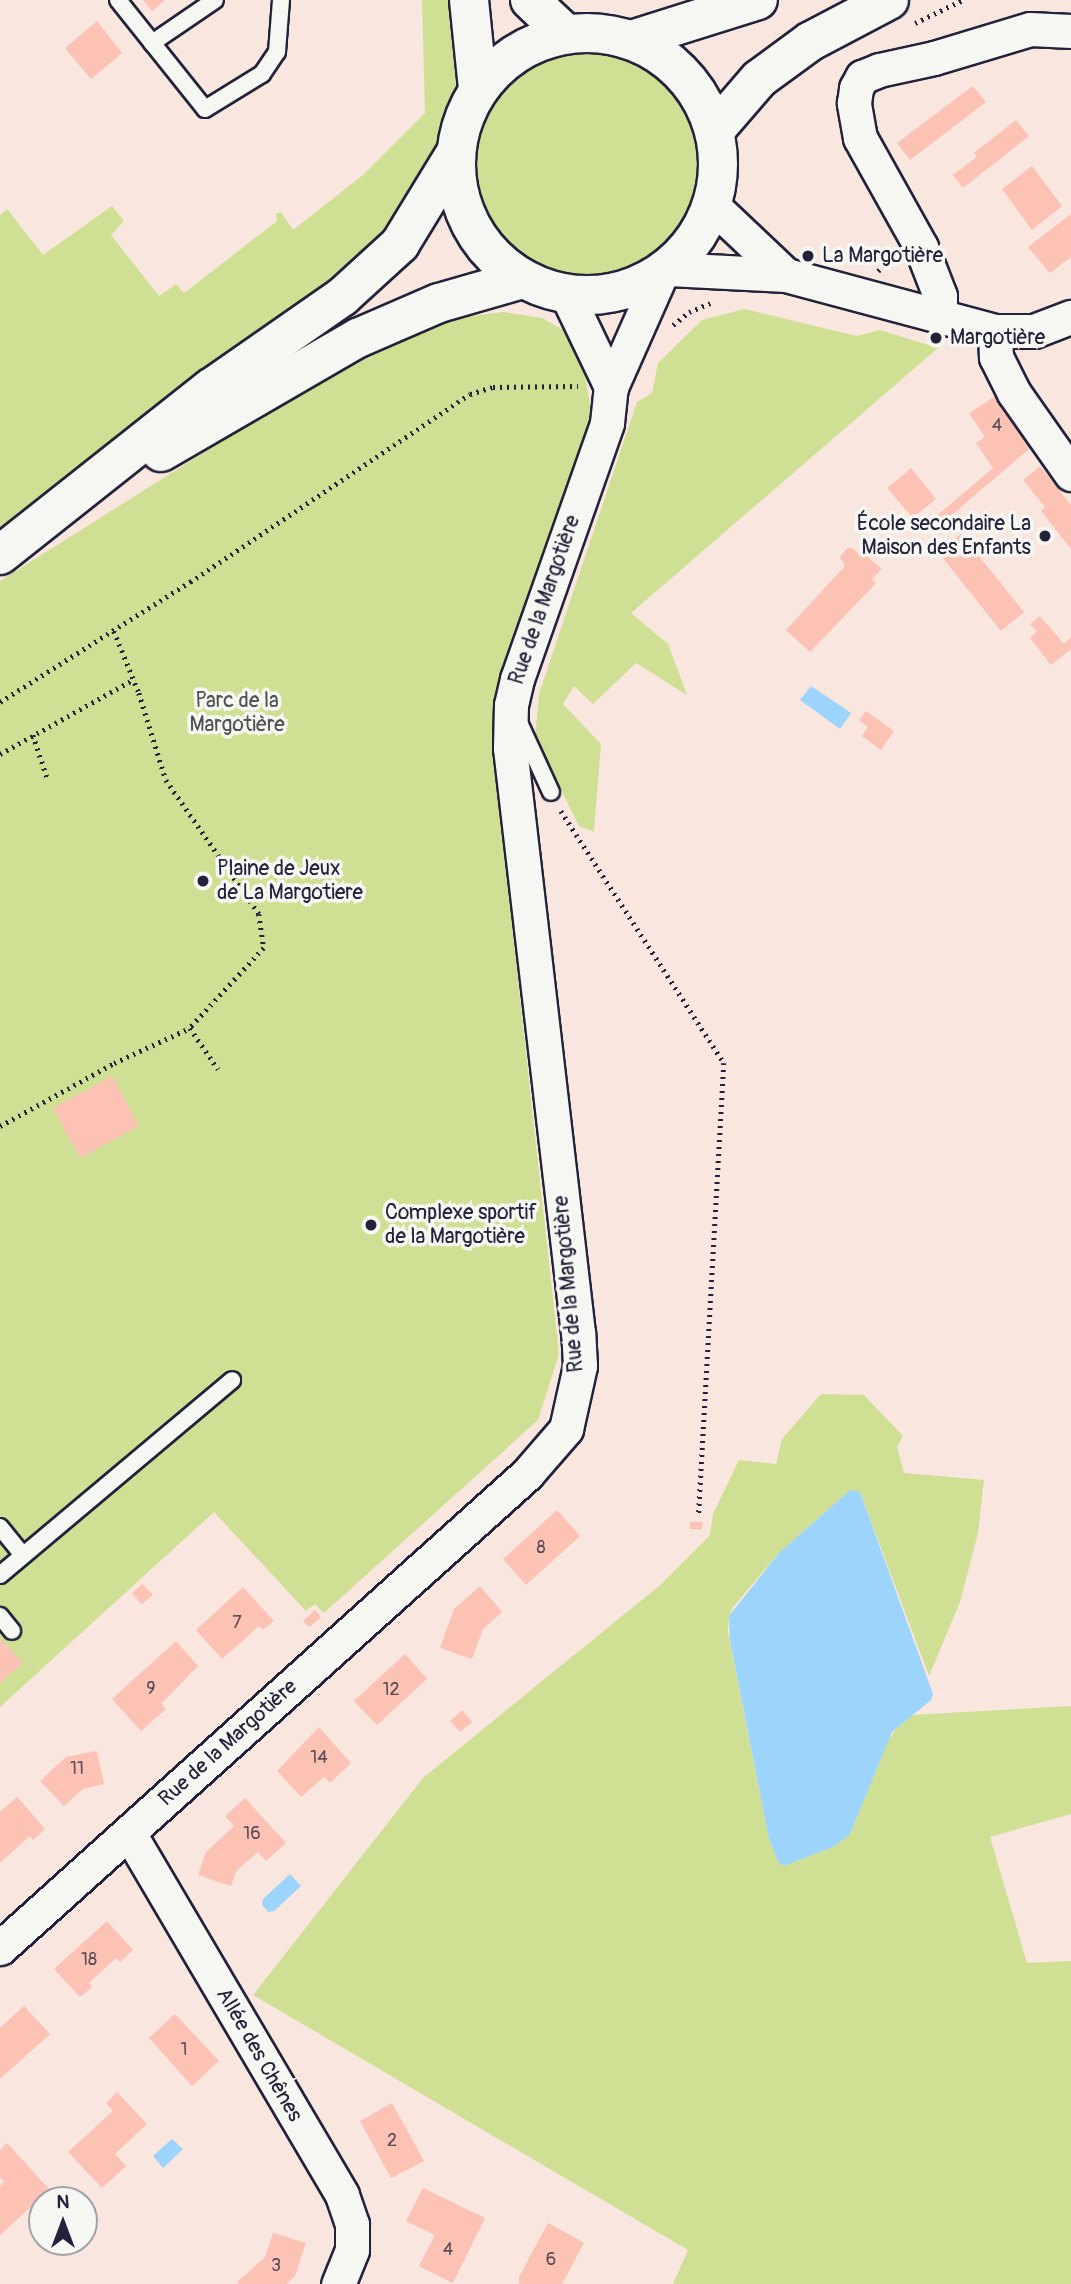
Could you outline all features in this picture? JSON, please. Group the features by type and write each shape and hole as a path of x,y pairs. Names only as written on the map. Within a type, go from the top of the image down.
{"main road":[{"path":"469,0 478,89"},
{"path":"530,0 566,34"},
{"path":"631,40 758,0"},
{"path":"715,130 759,79 811,41 889,0"},
{"path":"599,33 631,40 660,54 684,75 703,100 715,130 720,168 713,206 695,240 665,271 616,293 567,295 522,279 492,256 470,226 457,191 455,154 462,120 478,89 516,53 566,34 599,33"},
{"path":"0,555 57,513 211,388 342,297 400,244 455,154"},
{"path":"57,513 358,338 439,303 522,279"}],"street":[{"path":"940,317 940,296 921,247 860,138 856,123 856,88 862,77 879,70 934,58 1030,29 1071,31"},
{"path":"713,206 786,275"},
{"path":"665,271 786,275 995,331 1034,331 1071,317"},
{"name":"Rue de la Margotière","path":"0,1948 527,1474 566,1429 580,1366 510,748 511,705 517,679 607,423 611,387 665,271"},
{"path":"567,295 611,387"},
{"path":"995,331 996,357 1014,393 1071,474"},
{"name":"Allée des Chênes","path":"129,1833 342,2195 352,2224 352,2250 338,2284"}],"lane":[{"path":"118,0 205,109 262,74 277,52 281,0"},
{"path":"152,43 215,0"},
{"path":"511,705 551,792"},
{"path":"0,1575 232,1380"},
{"path":"0,1527 23,1555"},
{"path":"0,1616 12,1631"}],"path":[{"path":"668,329 689,312 716,300"},
{"path":"0,702 114,631 470,394 493,387 530,384 611,387"},
{"path":"0,1126 114,1063 190,1028 264,948 259,914 166,780 134,679 114,631"},
{"path":"0,754 134,679"},
{"path":"33,735 48,780"},
{"path":"551,792 724,1063 699,1516"},
{"path":"190,1028 218,1069"}],"green space":[{"path":"422,0 452,0 463,64 420,195 378,255 87,459 0,530 0,215 7,209 43,255 112,206 124,221 111,235 159,296 176,284 184,293 277,221 276,214 281,212 293,230 363,175 425,113"},
{"path":"574,33 600,33 625,38 649,48 680,71 703,102 713,126 718,164 713,202 703,226 680,257 649,280 625,290 600,295 574,295 549,290 525,280 494,257 471,226 461,202 456,177 456,151 461,126 471,102 494,71 525,48 549,38"},
{"path":"744,309 857,336 880,330 938,348 631,613 668,644 687,695 636,663 593,704 574,686 563,704 601,744 594,832 579,826 535,738 539,694 637,402 652,393 658,363 702,320"},
{"name":"Parc de la Margotière","path":"504,312 542,318 572,335 582,360 591,410 589,436 495,695 504,853 559,1354 538,1420 324,1613 315,1604 306,1611 214,1512 0,1707 0,581 357,356 462,317"},
{"path":"821,1394 864,1395 903,1436 897,1447 904,1473 984,1480 978,1533 960,1602 929,1676 860,1492 850,1490 779,1553 733,1607 729,1616 728,1632 769,1839 778,1862 784,1866 835,1846 850,1834 888,1741 897,1727 912,1715 1071,1706 1071,1814 990,1837 1027,1963 1071,1961 1071,2284 673,2284 688,2250 253,1995 423,1778 659,1586 710,1535 713,1514 739,1460 776,1464 782,1439"}],"water":[{"path":"811,686 851,713 840,729 800,700"},
{"path":"850,1490 860,1492 933,1694 931,1700 892,1732 850,1834 835,1846 784,1866 778,1862 769,1839 730,1641 729,1616 779,1553"},
{"path":"290,1874 301,1886 274,1911 268,1912 262,1905 263,1899"},
{"path":"172,2139 183,2149 163,2168 153,2156"}],"building":[{"path":"143,0 165,0 152,11"},
{"path":"97,21 122,53 91,79 65,48"},
{"path":"973,86 986,102 910,160 897,143"},
{"path":"1016,120 1029,136 963,188 953,175 977,157 974,153"},
{"path":"1032,166 1062,206 1032,230 1002,189"},
{"path":"1071,214 1071,257 1050,273 1028,247"},
{"path":"996,396 1030,448 939,526 933,519 993,468 976,443 985,437 969,413"},
{"path":"1040,466 1071,505 1071,549 1041,511 1045,507 1023,480"},
{"path":"911,468 936,499 913,518 887,488"},
{"path":"961,534 1024,612 1001,631 938,552"},
{"path":"847,548 853,548 860,556 863,553 882,569 872,579 876,583 810,652 786,630 845,566 840,557"},
{"path":"1040,616 1064,644 1071,637 1071,649 1051,665 1030,638 1037,632 1030,624"},
{"path":"866,711 894,731 881,750 862,736 868,727 859,720"},
{"path":"112,1076 139,1126 80,1158 53,1108"},
{"path":"557,1510 580,1536 526,1585 503,1559"},
{"path":"690,1522 703,1522 702,1529 690,1529"},
{"path":"142,1584 153,1595 142,1604 132,1594"},
{"path":"480,1586 502,1612 483,1629 472,1659 440,1648 454,1609"},
{"path":"243,1587 274,1621 263,1630 259,1626 222,1659 196,1630"},
{"path":"315,1610 321,1617 309,1627 303,1621"},
{"path":"0,1638 23,1663 0,1683"},
{"path":"176,1641 198,1666 161,1704 166,1709 141,1731 112,1699"},
{"path":"405,1654 427,1679 377,1725 354,1701"},
{"path":"462,1710 472,1722 460,1732 450,1721"},
{"path":"319,1727 351,1763 330,1783 324,1777 301,1797 277,1771"},
{"path":"97,1751 104,1784 83,1789 64,1806 40,1781 66,1757"},
{"path":"17,1797 45,1829 33,1840 30,1836 0,1863 0,1812"},
{"path":"245,1798 286,1843 266,1861 258,1852 236,1871 231,1886 198,1875 206,1852 234,1826 225,1816"},
{"path":"107,1921 133,1950 120,1962 116,1958 89,1983 92,1987 80,1997 54,1969"},
{"path":"24,2006 50,2034 0,2079 0,2028"},
{"path":"175,2014 219,2061 192,2086 149,2038"},
{"path":"117,2092 147,2124 115,2154 126,2166 102,2188 68,2152 113,2111 106,2103"},
{"path":"392,2103 424,2161 391,2178 360,2121"},
{"path":"7,2143 46,2186 28,2186 28,2210 0,2235 0,2186 4,2182 0,2177 0,2150"},
{"path":"423,2188 485,2218 453,2283 419,2266 435,2235 406,2221"},
{"path":"548,2223 584,2243 562,2284 519,2284 519,2277"},
{"path":"273,2233 306,2243 295,2276 286,2284 239,2284 237,2282 265,2257"}],"place":[{"name":"La Margotière","path":"808,256"},
{"name":"Margotière","path":"936,338"},
{"name":"École secondaire La Maison des Enfants","path":"1045,536"},
{"name":"Plaine de Jeux de La Margotiere","path":"203,881"},
{"name":"Complexe sportif de la Margotière","path":"371,1225"}]}
